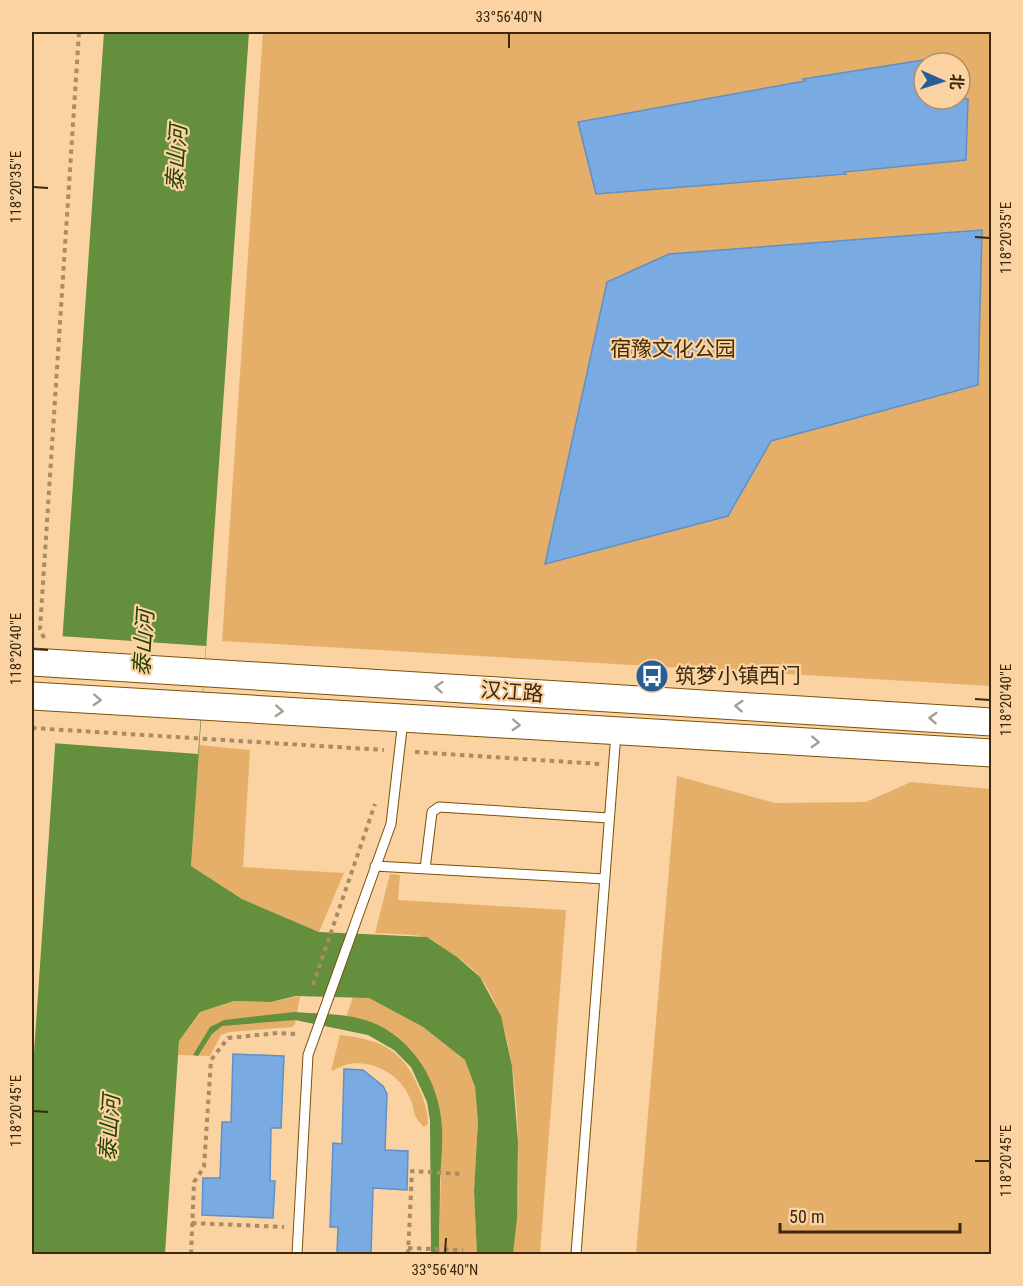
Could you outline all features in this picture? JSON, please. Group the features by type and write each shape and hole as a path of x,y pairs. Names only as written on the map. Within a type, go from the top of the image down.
{"street":[{"name":"汉江路","path":"39,655 219,673 992,722"},
{"name":"汉江路","path":"35,696 992,753"}],"lane":[{"path":"297,1254 308,1055 391,824 404,718"},
{"path":"576,1254 617,731"},
{"path":"426,869 432,812 439,807 609,818"},
{"path":"375,866 604,879"}],"path":[{"path":"39,655 79,32"},
{"path":"32,728 613,765"},
{"path":"191,1254 194,1182 204,1167 211,1060 228,1038 278,1033 296,1034"},
{"path":"408,1254 412,1171 463,1174"},
{"path":"192,1223 298,1228"},
{"path":"408,1248 463,1250"}],"green space":[{"name":"宿豫文化公园","path":"263,32 991,32 991,686 222,641"},
{"path":"199,745 250,750 243,867 344,873 319,932 242,899 191,866"},
{"path":"677,776 775,803 866,802 911,782 991,789 991,1254 636,1254"},
{"path":"390,874 400,875 398,900 566,910 540,1254 513,1254 518,1188 517,1111 506,1035 495,1003 480,977 473,970 431,939 413,935 375,933"},
{"path":"300,996 295,1024 292,1027 230,1032 221,1035 210,1056 178,1055 179,1041 200,1012 234,1001 271,1002"},
{"path":"353,997 369,998 423,1027 465,1060 475,1087 478,1121 474,1191 477,1254 439,1254 442,1125 436,1099 413,1052 400,1039 368,1021 346,1017"},
{"path":"340,1035 377,1043 396,1054 404,1062 421,1094 428,1124 424,1127 420,1123 415,1116 406,1090 400,1082 385,1071 368,1064 358,1063 331,1071"}],"water":[{"name":"泰山河","path":"104,32 249,32 191,866 242,899 319,932 427,937 457,957 480,977 501,1016 512,1066 518,1142 517,1218 513,1254 477,1254 474,1191 478,1121 475,1087 465,1060 423,1027 369,998 296,996 271,1002 234,1001 200,1012 179,1041 165,1254 32,1254 32,1082"},
{"path":"294,1012 343,1015 371,1022 386,1029 399,1039 421,1064 436,1093 442,1126 439,1254 431,1254 430,1120 427,1102 411,1067 394,1050 368,1035 295,1020 222,1026 212,1034 198,1056 193,1055 210,1027 224,1020"}],"pier":[{"path":"59,636 206,646 198,754 52,743"}],"building":[{"path":"912,62 912,111 968,111 966,160 844,172 846,174 596,194 578,122 805,81 803,79"},
{"path":"982,230 978,385 771,441 728,516 545,564 607,282 669,254"},
{"path":"233,1054 284,1056 281,1128 271,1128 270,1181 275,1181 273,1218 202,1215 203,1178 220,1178 222,1122 231,1122"},
{"path":"344,1069 363,1070 383,1086 387,1094 385,1150 408,1151 407,1190 373,1188 371,1254 337,1254 338,1227 330,1227 333,1143 342,1144"}],"place":[{"name":"筑梦小镇西门","path":"652,676"}]}
